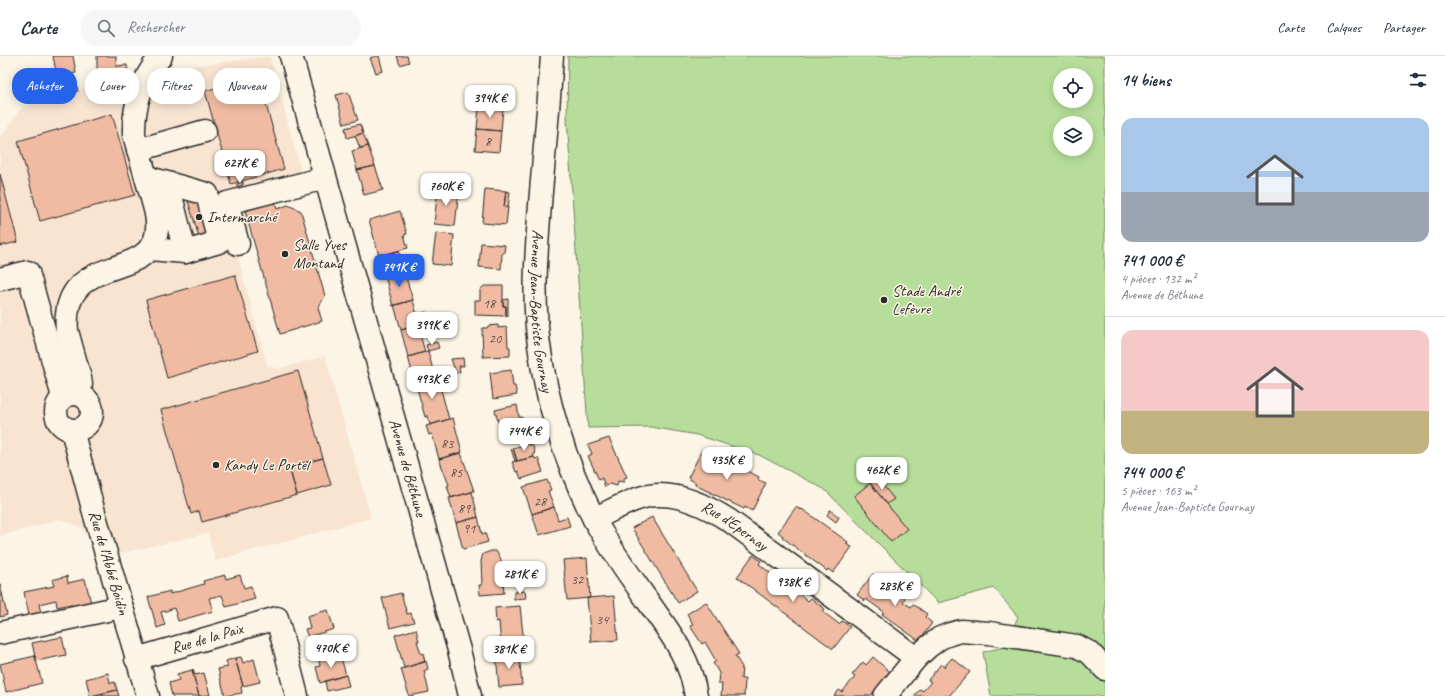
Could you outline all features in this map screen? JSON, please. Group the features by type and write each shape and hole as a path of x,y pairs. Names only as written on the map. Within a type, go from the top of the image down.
{"street":[{"path":"71,396 86,398 92,408 90,420 86,426 79,430 72,430 62,425 56,417 56,407 71,396 81,381 66,323 72,298 77,289 90,278 141,256 150,249 156,235 157,221 134,135 134,123 136,104 145,81 161,56"},
{"name":"Avenue de Béthune","path":"291,56 459,650 470,696"},
{"name":"Avenue Jean-Baptiste Gournay","path":"552,56 536,258 536,302 539,344 544,379 555,424 573,472 594,519 621,563 679,646 690,667 696,696"},
{"path":"138,150 205,132"},
{"path":"146,177 207,194 219,242 185,252 150,249"},
{"path":"238,244 227,203 325,178"},
{"path":"168,184 185,252"},
{"path":"0,280 28,272 71,396"},
{"name":"Rue de l'Abbé Boidin","path":"72,430 121,607 148,696"},
{"name":"Rue d'Epernay","path":"594,519 638,499 656,495 676,497 700,504 730,521 916,658"},
{"path":"0,633 121,607"},
{"name":"Rue de la Paix","path":"136,659 277,618 297,696"},
{"path":"885,696 916,658 940,638 961,631 989,633 1077,646 1090,652 1105,669"}],"shaded area":[{"path":"270,56 273,68 213,68 213,104 280,104 280,93 306,190 226,212 267,365 278,369 325,356 371,518 215,561 208,533 114,555 94,548 82,528 60,519 0,536 0,134 1,137 22,107 32,104 77,104 77,91 85,89 85,104 139,104 139,73 142,72 147,71 147,104 205,104 205,68 174,68"}],"green space":[{"path":"568,56 1105,56 1105,696 991,696 983,652 1004,647 1018,617 994,588 938,603 824,489 759,455 697,435 651,427 588,428 567,119"}],"building":[{"path":"53,56 73,56 75,68 55,68"},
{"path":"97,56 116,56 116,66 127,65 127,68 97,68"},
{"path":"379,56 383,71 376,73 370,58"},
{"path":"397,56 407,56 409,62 400,65"},
{"path":"213,89 213,104 266,104 284,169 231,184 205,91"},
{"path":"348,92 358,120 344,124 336,95"},
{"path":"479,107 503,109 501,131 477,129"},
{"path":"112,114 135,195 40,221 18,141"},
{"path":"360,124 363,133 347,138 345,128"},
{"path":"477,129 501,131 499,152 475,150"},
{"path":"363,133 368,146 360,148 355,136"},
{"path":"368,146 375,166 357,170 352,151"},
{"path":"375,166 383,190 364,195 357,170"},
{"path":"0,174 18,242 0,246"},
{"path":"243,182 243,185 237,187 237,184"},
{"path":"438,187 459,190 455,226 434,224"},
{"path":"485,189 506,191 504,207 508,207 506,225 482,223"},
{"path":"506,191 510,192 508,207 504,207"},
{"name":"Intermarché","path":"200,197 211,233 199,237 188,201"},
{"name":"Salle Yves Montand","path":"275,202 277,209 288,205 301,211 325,296 318,308 322,321 280,334 245,211"},
{"path":"400,211 407,234 404,235 408,248 379,256 369,220"},
{"path":"436,233 454,235 451,266 432,264"},
{"path":"481,243 505,245 504,253 502,253 501,269 479,267"},
{"path":"399,251 404,271 385,276 379,256"},
{"path":"404,271 413,300 393,306 385,276"},
{"path":"235,275 258,351 167,378 146,300"},
{"path":"484,286 503,286 503,306 506,306 506,316 475,315 475,300 480,300 480,290"},
{"path":"508,299 508,316 506,316 506,306 503,306 503,300"},
{"path":"413,300 417,315 426,312 430,322 401,330 394,305"},
{"path":"430,322 432,328 419,331 425,352 408,357 401,330"},
{"path":"498,325 498,328 507,327 510,356 483,357 482,328"},
{"path":"437,342 439,348 428,351 426,345"},
{"path":"428,351 434,374 414,379 408,357"},
{"path":"463,358 464,366 459,366 460,372 456,373 451,359"},
{"path":"511,370 513,386 515,386 517,395 493,399 490,373"},
{"path":"298,371 323,458 289,467 297,495 202,522 199,511 191,514 161,410"},
{"path":"437,375 449,419 430,425 428,416 425,417 415,381"},
{"path":"517,405 519,417 522,417 524,428 501,433 495,410"},
{"path":"453,418 462,452 439,459 432,434 429,435 426,426"},
{"path":"609,438 627,477 624,478 624,482 618,481 617,486 610,484 605,487 602,478 599,480 588,456 592,454 588,445"},
{"path":"528,444 533,446 535,453 533,454 534,457 517,461 513,448"},
{"path":"513,448 517,461 515,461 511,449"},
{"path":"702,450 759,477 758,480 766,483 752,511 745,507 744,509 695,485 696,483 688,478"},
{"path":"461,453 474,491 451,498 447,486 449,485 439,459"},
{"path":"534,457 535,459 538,458 543,472 521,479 512,462"},
{"path":"323,458 331,485 297,495 289,467"},
{"path":"877,478 894,499 887,504 870,483"},
{"path":"547,480 551,490 548,491 554,507 532,514 523,487"},
{"path":"870,483 907,529 891,542 854,496"},
{"path":"472,492 478,517 456,523 449,498"},
{"path":"554,507 558,520 567,517 570,526 539,535 532,514"},
{"path":"796,507 801,510 802,509 848,542 846,544 852,547 833,573 828,569 827,571 782,537 783,536 778,532"},
{"path":"830,510 839,517 836,522 827,515"},
{"path":"478,517 482,534 485,533 488,542 463,549 456,523"},
{"path":"652,517 697,591 678,603 632,528"},
{"path":"496,551 501,560 504,593 480,595 479,585 482,585 481,561 483,554"},
{"path":"753,555 761,561 759,564 775,577 777,574 794,585 792,588 808,601 811,598 825,609 823,612 839,624 842,621 850,627 833,649 737,577"},
{"path":"587,558 590,598 567,600 563,560"},
{"path":"873,574 905,598 903,602 911,607 913,604 927,614 925,617 932,623 919,641 882,614 884,612 866,599 865,601 857,595"},
{"path":"225,575 226,579 240,575 244,588 251,586 255,599 226,607 222,595 209,598 213,611 178,621 174,608 161,612 165,625 157,628 148,597 170,591 170,594 204,584 203,581"},
{"path":"67,576 68,583 85,579 92,607 73,610 71,604 57,607 56,600 39,604 42,617 30,620 24,592 54,586 52,580"},
{"path":"0,584 7,615 0,617"},
{"path":"525,591 526,598 514,599 514,592"},
{"path":"401,593 407,614 411,613 414,622 390,628 382,598"},
{"path":"614,596 618,640 591,642 587,598"},
{"path":"706,602 739,654 735,656 742,667 741,679 745,679 745,696 721,696 722,683 718,683 719,673 713,663 716,661 705,642 702,644 690,626 693,624 687,614"},
{"path":"520,606 524,644 501,646 499,621 496,622 495,608"},
{"path":"328,610 334,629 308,637 305,629 310,628 307,616"},
{"path":"416,629 419,641 417,641 421,654 423,653 425,662 404,668 395,635"},
{"path":"62,637 66,655 36,661 32,643"},
{"path":"339,650 340,654 319,660 318,655"},
{"path":"519,653 522,685 499,687 496,655"},
{"path":"340,654 346,675 320,683 316,667 320,666 319,660"},
{"path":"35,656 42,683 6,692 0,664"},
{"path":"241,657 243,663 254,659 260,682 243,686 235,658"},
{"path":"873,657 890,672 870,696 834,696 839,690 842,692 855,677 852,675 863,662 866,665"},
{"path":"235,658 243,686 241,687 242,693 225,696 218,669 228,667 226,661"},
{"path":"952,658 970,672 949,696 914,696 920,689 923,691 931,682 928,680 941,664 944,667"},
{"path":"426,661 428,669 424,671 429,692 409,696 401,669"},
{"path":"193,669 195,675 204,673 210,695 199,696"},
{"path":"192,670 199,696 172,696 169,683 179,680 177,674"},
{"path":"108,673 110,683 115,682 117,690 90,696 86,679"},
{"path":"346,675 349,686 327,691 325,681"},
{"path":"117,690 119,696 94,696 113,691"}],"place":[{"name":"Intermarché","path":"199,217"},
{"name":"Salle Yves Montand","path":"285,254"},
{"name":"Stade André Lefèvre","path":"884,300"},
{"name":"Kandy Le Portel","path":"216,465"}]}
